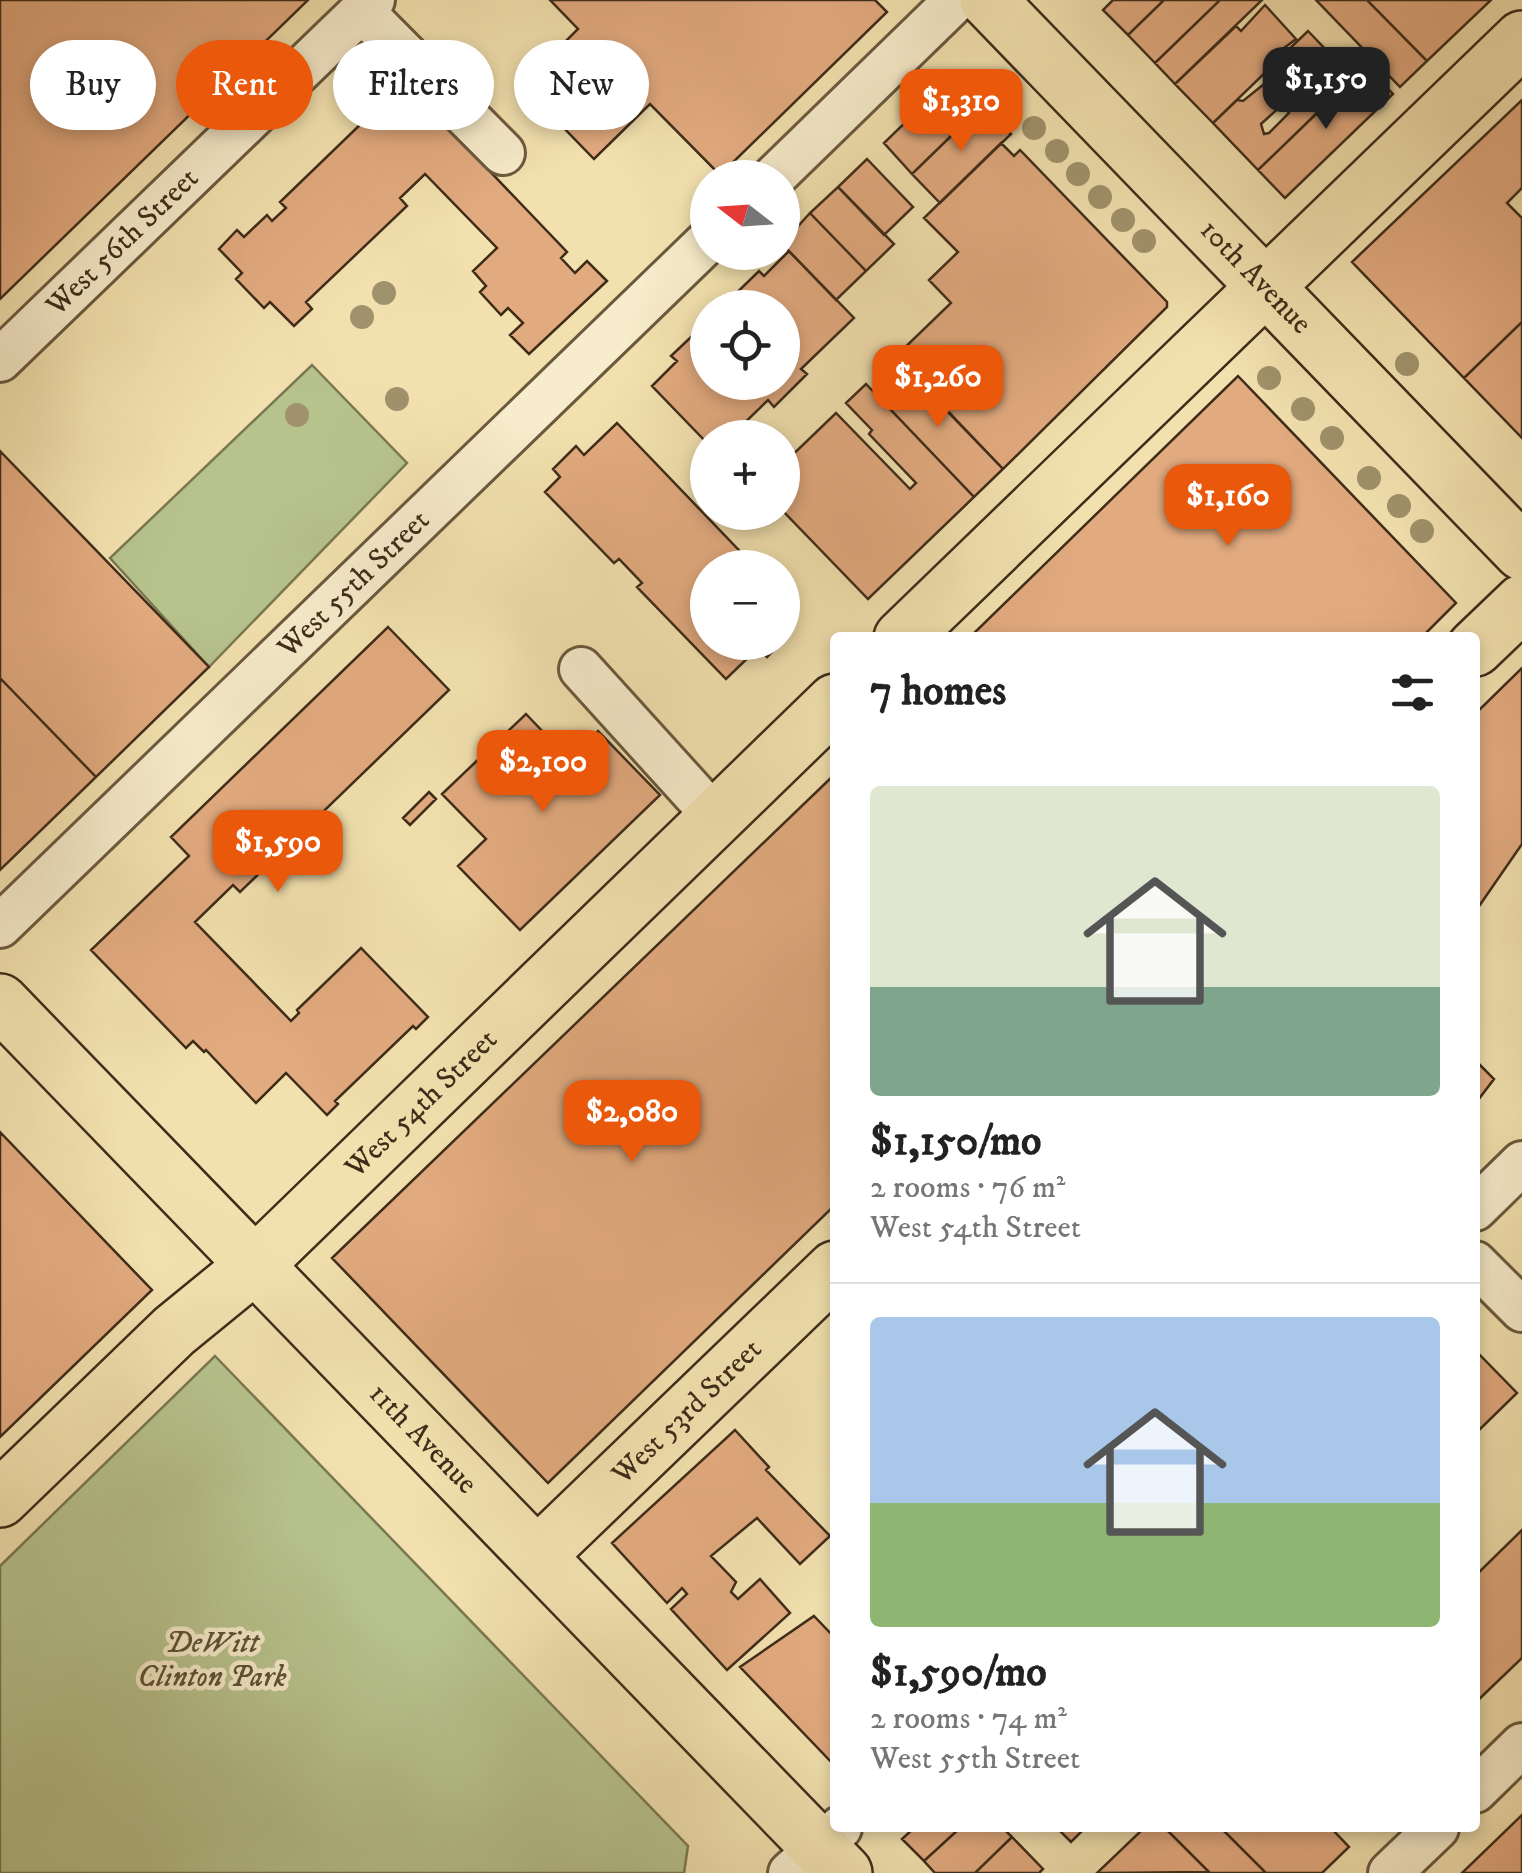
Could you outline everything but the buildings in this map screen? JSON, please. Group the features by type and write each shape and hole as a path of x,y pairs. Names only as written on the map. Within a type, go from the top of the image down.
{"main road":[{"name":"10th Avenue","path":"988,0 1522,552"},
{"path":"908,632 1522,39"},
{"path":"1480,643 1522,603"},
{"name":"West 54th Street","path":"0,1499 174,1331 256,1264 830,707"},
{"name":"11th Avenue","path":"0,1002 824,1855"},
{"name":"West 53rd Street","path":"537,1556 830,1274"}],"street":[{"path":"792,160 956,0"},
{"path":"368,6 503,153"},
{"name":"West 56th Street","path":"0,360 368,6"},
{"name":"West 55th Street","path":"0,926 690,258"},
{"path":"581,669 716,818"},
{"path":"1480,1204 1522,1163"},
{"path":"1480,1268 1522,1310"},
{"path":"1480,1785 1522,1745"},
{"path":"1390,1873 1433,1832"}],"green space":[{"path":"312,365 407,463 209,667 110,558"},
{"name":"DeWitt Clinton Park","path":"215,1356 688,1846 684,1873 0,1873 0,1566"}]}
